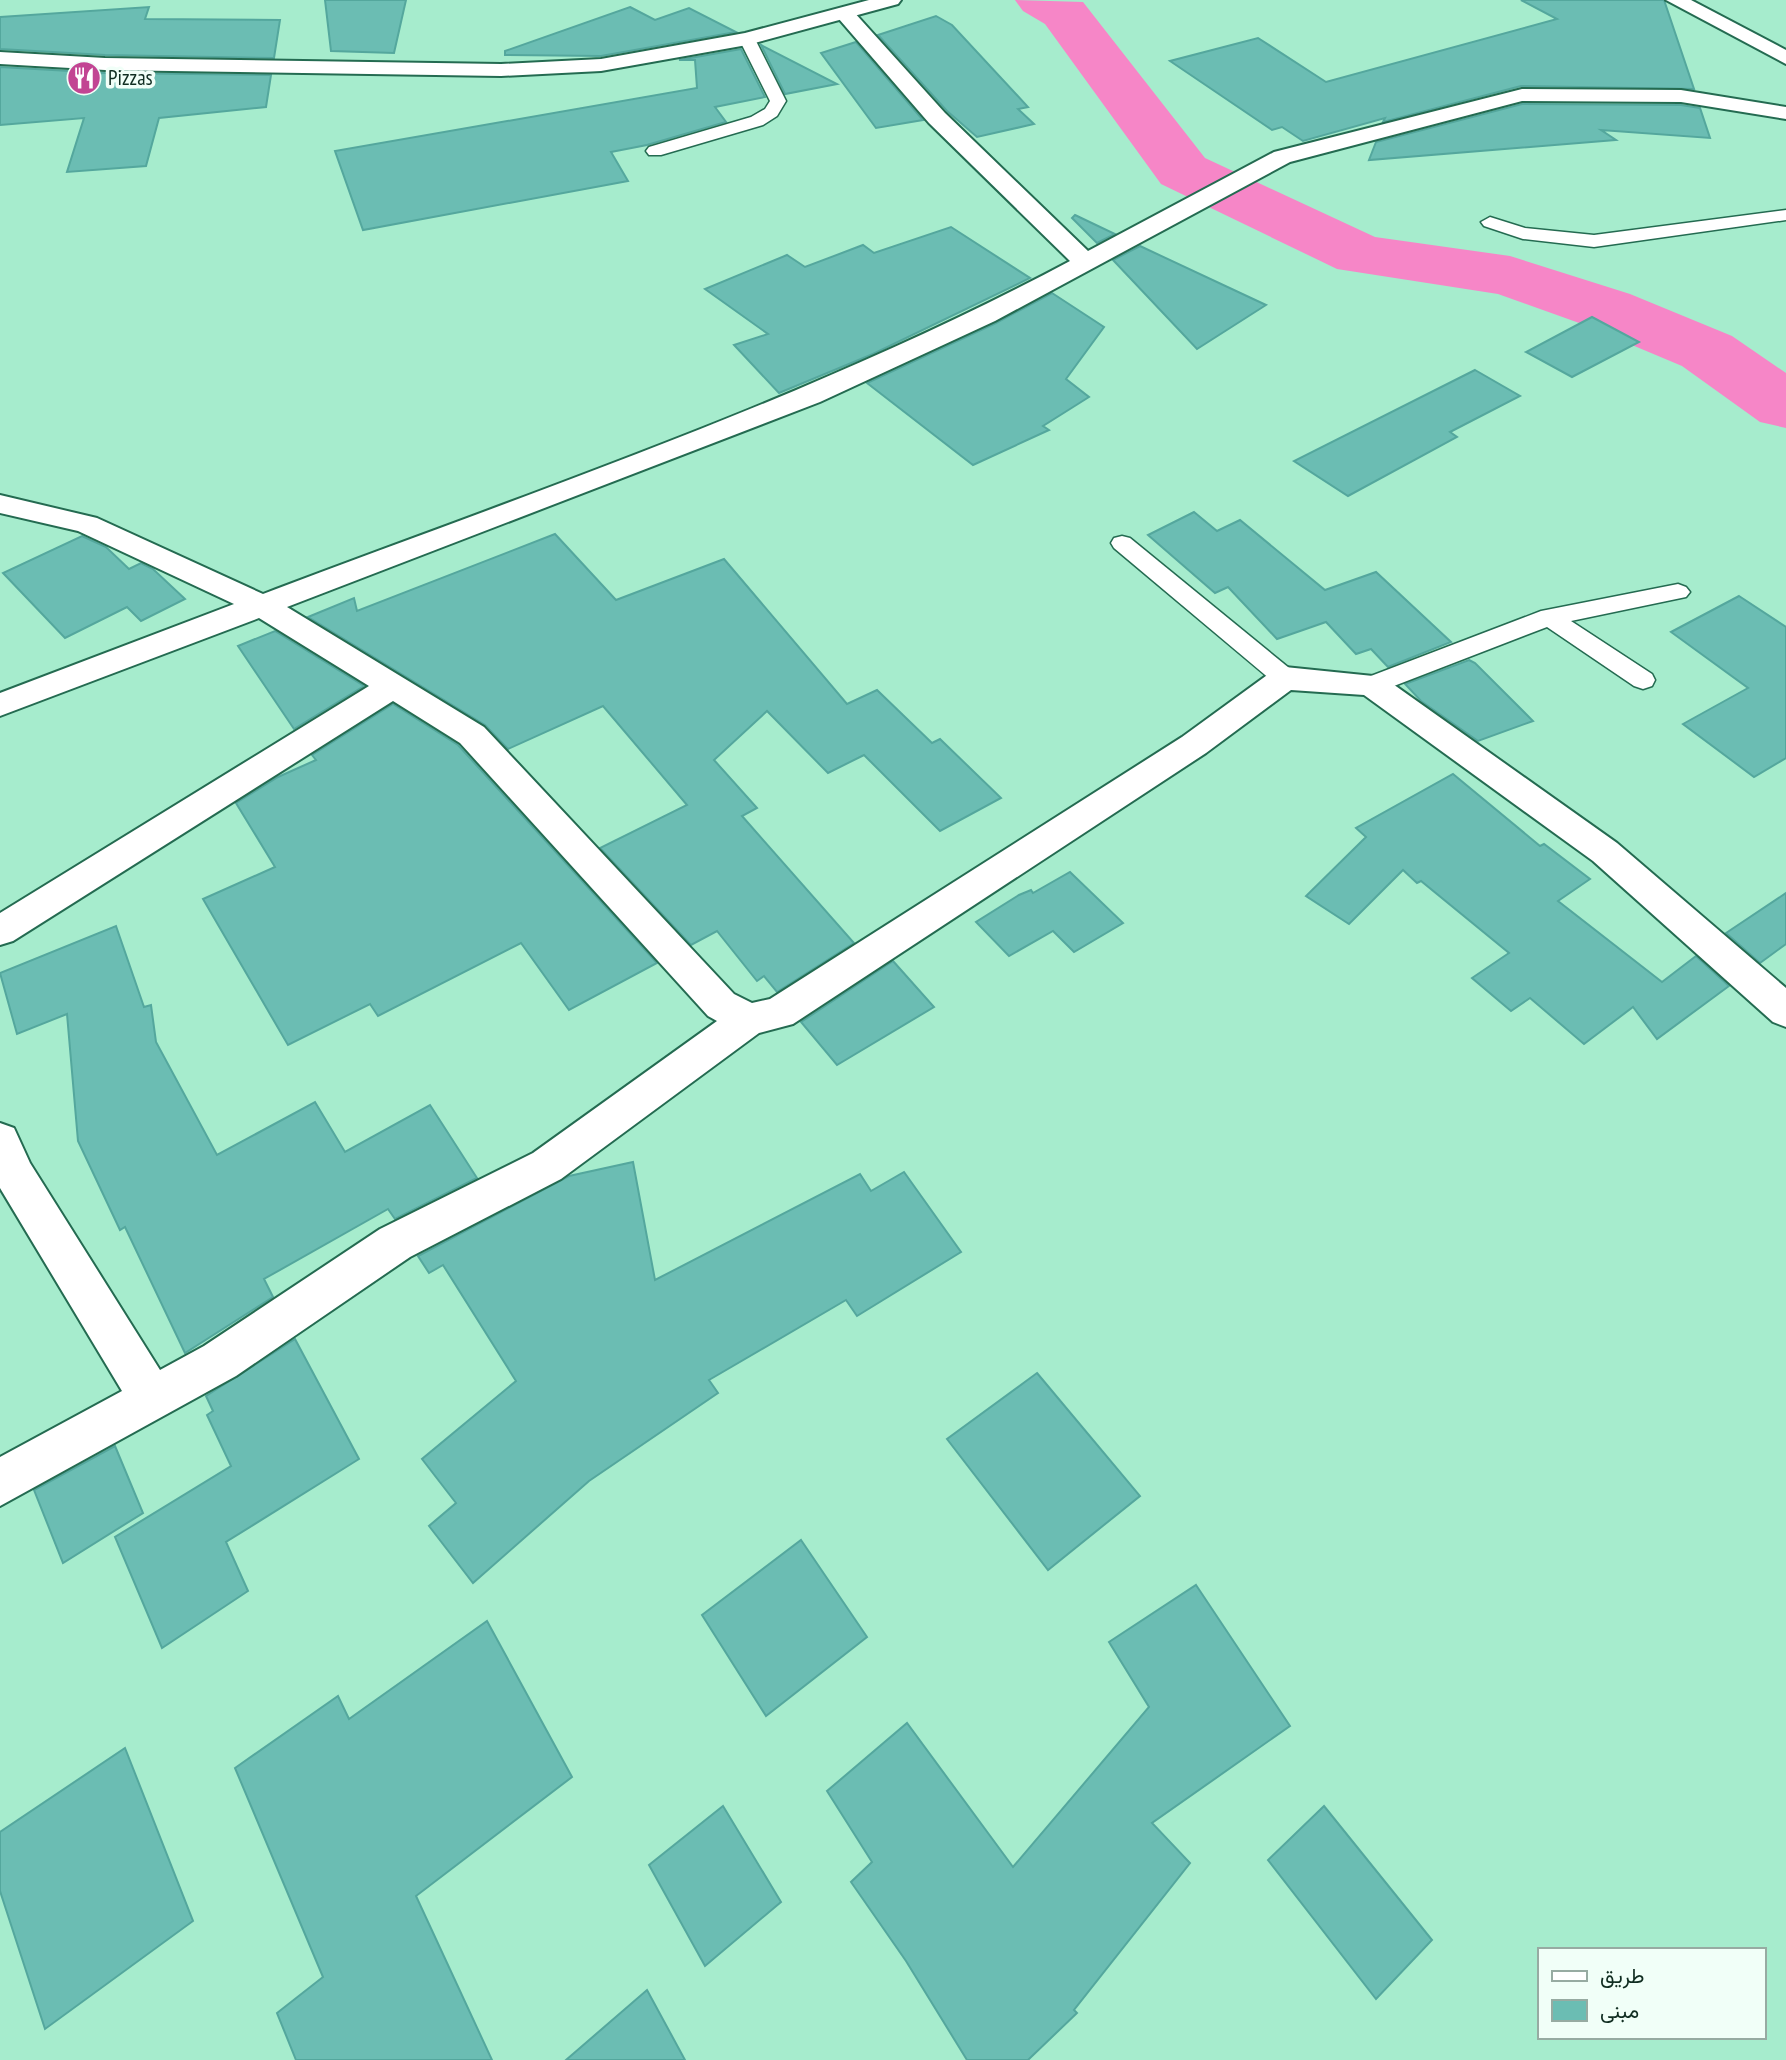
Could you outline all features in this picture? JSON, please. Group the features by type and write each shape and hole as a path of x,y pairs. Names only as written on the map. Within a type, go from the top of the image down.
{"street":[{"path":"0,58 105,64 501,71 601,65 747,39 846,15 891,0"},
{"path":"1676,0 1786,58"},
{"path":"846,15 937,118 1086,263"},
{"path":"0,705 811,396 986,316 1282,158 1522,95 1681,96 1786,113"},
{"path":"0,504 87,524 263,606 472,734 721,1005 749,1019"},
{"path":"0,1483 220,1361 395,1242 547,1166 749,1019 779,1013 1194,745 1285,678 1372,685 1605,852 1786,1011"},
{"path":"0,932 394,686"},
{"path":"0,1141 13,1172 152,1398"}],"lane":[{"path":"655,151 757,121 771,112 778,101 747,39"},
{"path":"1490,222 1523,233 1594,241 1786,215"},
{"path":"1122,543 1285,678"},
{"path":"1372,685 1549,617 1678,592"},
{"path":"1549,617 1643,680"}],"building":[{"path":"325,0 406,0 394,53 331,51"},
{"path":"1521,0 1664,0 1694,89 1521,86 1383,122 1385,118 1303,141 1282,127 1272,130 1170,61 1258,38 1326,82 1557,19"},
{"path":"149,7 145,19 280,20 274,58 105,55 0,49 0,17"},
{"path":"630,7 655,20 689,8 736,32 601,56 505,55 505,51"},
{"path":"936,16 952,25 1028,107 1018,109 1034,124 977,137 947,111 878,35"},
{"path":"856,42 923,120 876,128 821,53"},
{"path":"761,45 837,84 785,94"},
{"path":"741,49 765,97 715,107 726,122 647,145 611,152 628,181 363,230 335,151 697,88 695,60 679,60"},
{"path":"0,67 105,73 271,75 266,107 159,118 146,166 67,172 84,118 0,125"},
{"path":"1522,104 1681,105 1700,108 1710,138 1601,130 1616,140 1369,160 1376,142"},
{"path":"1075,215 1115,234 1097,243 1072,218"},
{"path":"951,227 1030,278 873,354 779,393 734,345 768,334 705,289 787,255 805,267 863,245 874,253"},
{"path":"1140,246 1266,305 1197,349 1113,260"},
{"path":"1052,293 1104,327 1066,379 1089,397 1043,426 1049,430 973,465 867,383 996,323"},
{"path":"1592,317 1639,342 1572,377 1526,352"},
{"path":"1475,370 1520,396 1450,432 1457,437 1348,496 1294,461"},
{"path":"1194,512 1217,531 1240,520 1325,590 1376,572 1451,642 1388,667 1371,649 1356,654 1326,622 1277,639 1228,587 1215,593 1148,535"},
{"path":"555,534 616,600 724,559 847,704 877,690 932,743 940,739 1001,798 940,831 864,755 828,773 767,711 714,760 757,808 742,816 854,943 777,992 764,976 757,981 717,931 691,945 600,848 687,805 603,706 508,749 485,725 308,617 354,598 357,611"},
{"path":"82,536 106,547 129,569 141,563 153,569 185,599 141,621 127,607 65,638 3,573"},
{"path":"1739,596 1786,627 1786,758 1754,777 1683,724 1748,688 1671,632"},
{"path":"275,631 364,686 294,729 238,646"},
{"path":"1469,660 1533,721 1478,741 1421,701 1405,684"},
{"path":"393,704 458,745 657,963 569,1010 521,943 378,1016 370,1004 288,1045 203,899 275,867 236,803 278,777 316,760 312,755"},
{"path":"1453,774 1540,846 1544,844 1590,879 1558,901 1662,982 1696,956 1729,986 1657,1039 1633,1007 1584,1044 1530,998 1511,1011 1472,978 1509,953 1421,881 1417,883 1403,870 1349,924 1306,896 1366,837 1356,828"},
{"path":"1070,872 1123,923 1074,952 1053,931 1009,956 976,922 1019,895 1031,890 1033,893"},
{"path":"1786,893 1786,944 1760,963 1726,933"},
{"path":"116,926 144,1007 151,1005 156,1042 217,1155 315,1102 345,1152 430,1105 477,1178 395,1219 388,1209 264,1279 273,1297 185,1353 125,1227 120,1230 78,1141 67,1014 17,1034 0,973"},
{"path":"893,961 934,1007 837,1065 801,1022"},
{"path":"633,1162 655,1280 860,1174 871,1191 904,1172 961,1252 857,1316 846,1300 709,1380 718,1393 589,1481 473,1583 429,1526 456,1503 422,1459 516,1381 443,1265 429,1273 418,1256 569,1176"},
{"path":"295,1339 359,1459 226,1542 248,1591 162,1648 115,1537 231,1466 207,1415 213,1411 206,1396"},
{"path":"1037,1373 1140,1496 1048,1570 947,1439"},
{"path":"115,1446 143,1513 63,1563 34,1490"},
{"path":"801,1540 867,1637 766,1716 702,1615"},
{"path":"1196,1585 1290,1726 1152,1823 1190,1863 1074,2010 1077,2013 1028,2060 967,2060 906,1961 851,1882 872,1862 827,1791 907,1723 1013,1867 1149,1707 1109,1642"},
{"path":"487,1621 572,1777 416,1896 492,2060 296,2060 277,2013 323,1977 235,1768 338,1696 349,1719"},
{"path":"125,1748 193,1921 45,2029 0,1891 0,1832"},
{"path":"723,1806 781,1902 705,1966 649,1865"},
{"path":"1324,1806 1432,1940 1376,1999 1268,1860"},
{"path":"647,1990 685,2060 566,2060"}],"waterway":[{"path":"1042,0 1064,13 1183,171 1360,255 1510,276 1606,309 1707,351 1786,406"}],"place":[{"name":"Pizzas","path":"84,78"}]}
